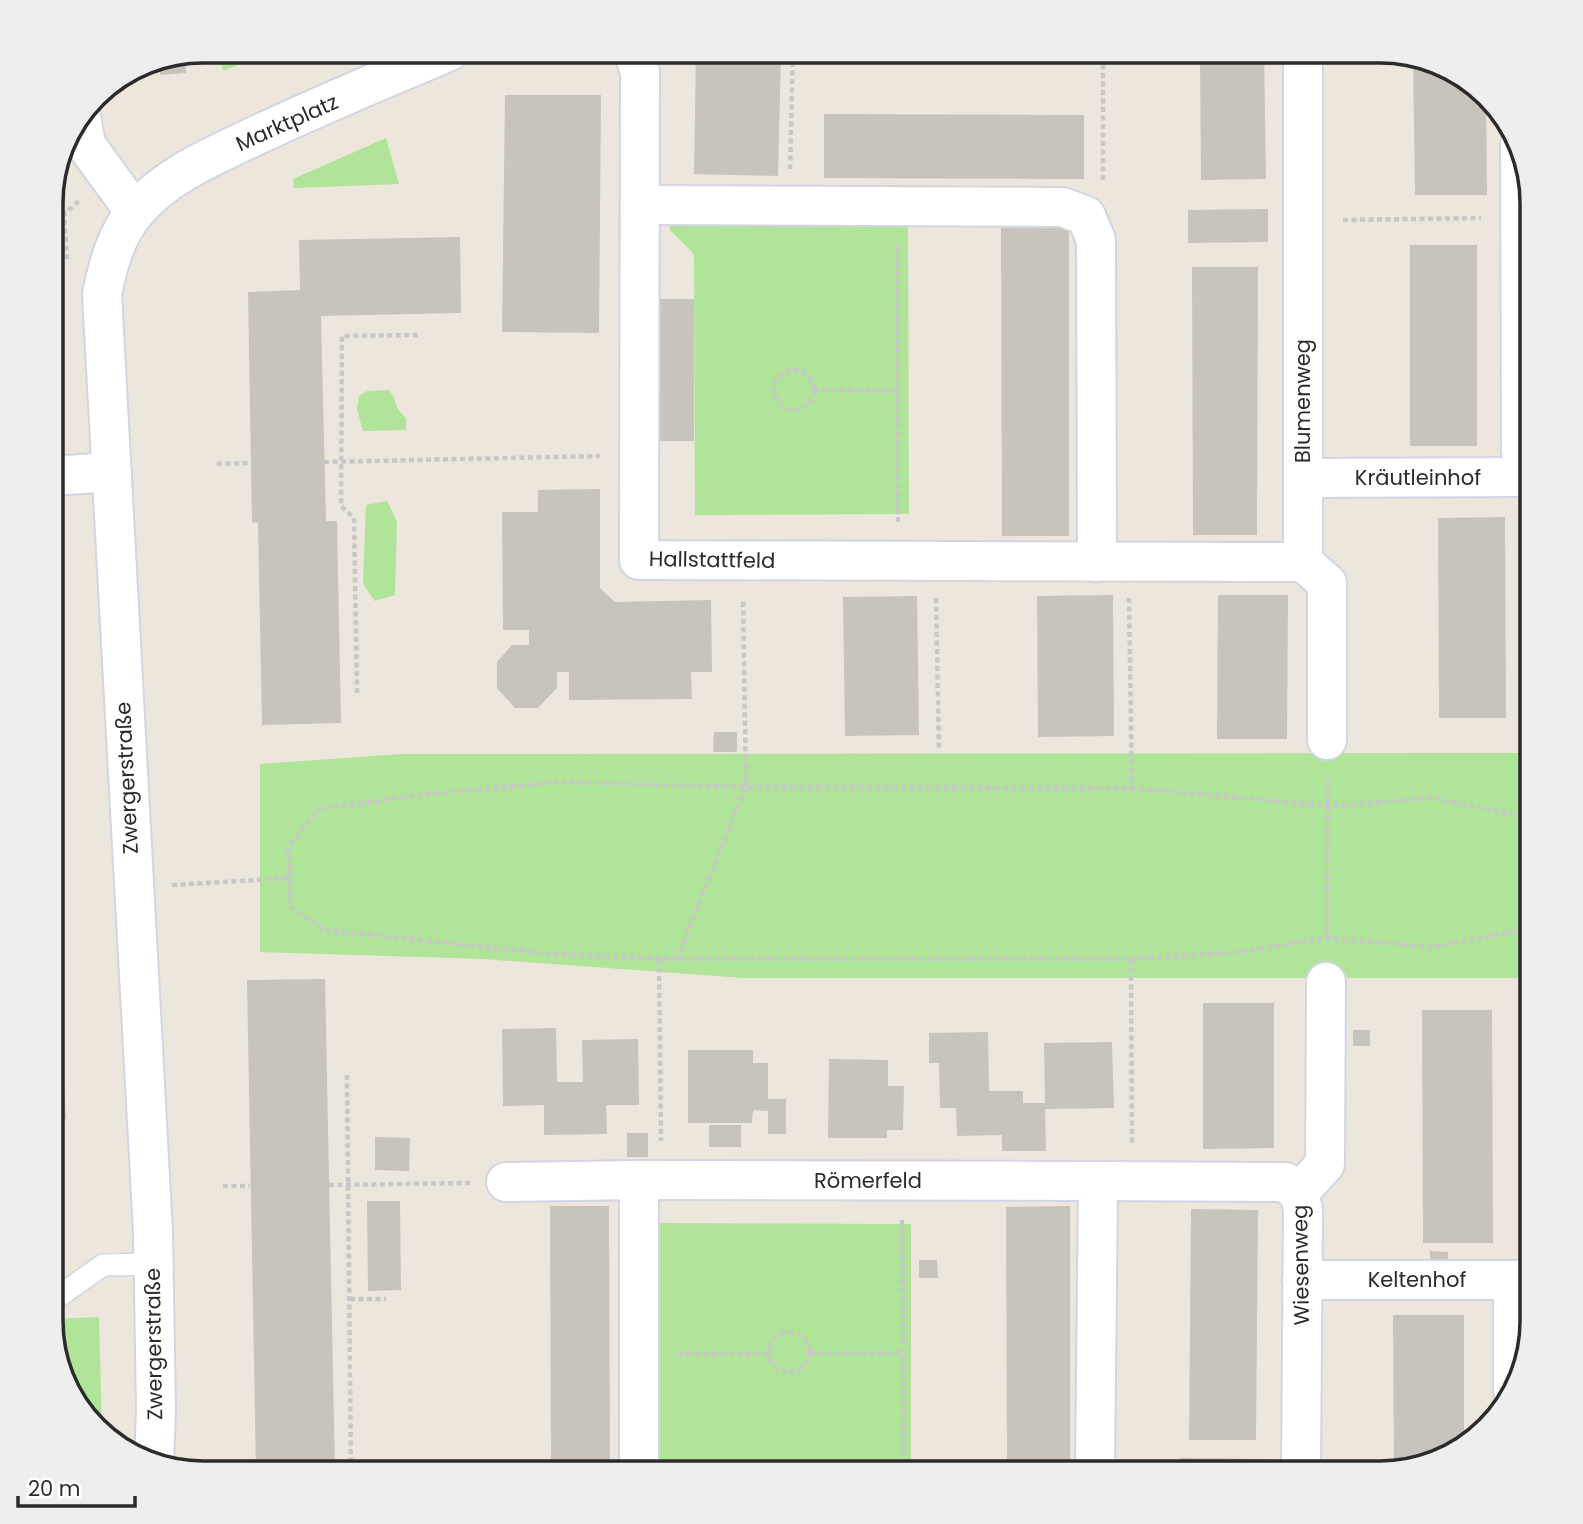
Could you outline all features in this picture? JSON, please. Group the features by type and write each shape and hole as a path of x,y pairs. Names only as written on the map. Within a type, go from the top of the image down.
{"street":[{"name":"Marktplatz","path":"135,212 159,188 189,168 276,126 422,63"},
{"name":"Hallstattfeld","path":"637,63 640,72 639,560 1303,562"},
{"name":"Blumenweg","path":"1303,63 1303,562"},
{"path":"84,131 86,145 135,212"},
{"path":"1520,203 1520,218"},
{"path":"640,205 1063,207 1086,216 1096,240 1113,562"},
{"name":"Zwergerstraße","path":"135,212 120,236 108,265 102,294 153,1265 154,1452"},
{"path":"63,475 112,472"},
{"name":"Kräutleinhof","path":"1303,478 1520,477"},
{"path":"1303,562 1326,583 1327,740"},
{"name":"Wiesenweg","path":"1301,1461 1303,1209 1299,1193 1325,1164 1326,982"},
{"path":"639,1461 638,1354 650,1180"},
{"path":"1096,1461 1115,1181"},
{"name":"Römerfeld","path":"506,1182 1285,1182 1299,1193"},
{"name":"Keltenhof","path":"1302,1280 1520,1280"},
{"path":"1516,1352 1520,1305"}],"lane":[{"path":"63,1293 103,1265 153,1265"}],"path":[{"path":"789,205 793,63"},
{"path":"1086,216 1103,200 1103,63"},
{"path":"63,206 64,214"},
{"path":"896,206 899,561"},
{"path":"1303,220 1520,218"},
{"path":"357,693 354,517 341,506 342,336 418,335"},
{"path":"793,369 806,373 814,384 814,390 809,403 797,410 779,404 773,391 780,373 793,369"},
{"path":"814,390 897,391"},
{"path":"324,462 639,455"},
{"path":"217,464 251,463"},
{"path":"677,960 746,787 743,561"},
{"path":"936,562 939,749"},
{"path":"1113,562 1132,788"},
{"path":"1520,816 1433,798 1330,806 1132,788 746,787 556,782 410,796 319,809 288,848 291,907 323,930 553,954 677,960 1131,959 1230,953 1327,938 1433,947 1520,930"},
{"path":"1326,982 1330,806"},
{"path":"133,887 289,878"},
{"path":"650,1180 659,959"},
{"path":"1115,1181 1131,959"},
{"path":"347,1075 351,1461"},
{"path":"902,1181 904,1461"},
{"path":"329,1185 506,1182"},
{"path":"223,1186 250,1186"},
{"path":"350,1299 386,1299"},
{"path":"789,1331 802,1336 810,1353 805,1366 786,1373 774,1366 768,1354 776,1336 789,1331"},
{"path":"810,1353 903,1353"},
{"path":"638,1354 768,1354"}],"green space":[{"path":"222,63 242,63 223,71"},
{"path":"386,138 399,184 294,188 293,179"},
{"path":"908,223 909,514 695,515 694,254 670,230 670,224"},
{"path":"389,390 399,411 406,418 406,430 363,431 357,409 359,396 367,391"},
{"path":"387,501 397,522 395,595 375,601 363,584 366,505"},
{"path":"1520,753 1520,978 744,978 484,959 260,952 260,764 402,754"},
{"path":"650,1223 911,1224 911,1461 650,1461"},
{"path":"99,1317 102,1417 77,1383 70,1366 63,1318"}],"building":[{"path":"696,63 781,63 778,176 694,174"},
{"path":"1200,63 1264,63 1266,179 1201,180"},
{"path":"186,64 186,73 160,75 160,70"},
{"path":"1413,67 1442,77 1465,92 1486,112 1487,195 1415,195"},
{"path":"505,95 601,95 599,333 502,332"},
{"path":"824,114 1084,115 1084,179 824,178"},
{"path":"1268,209 1268,242 1188,243 1188,210"},
{"path":"1001,228 1069,228 1069,536 1002,536"},
{"path":"460,237 461,313 321,316 326,521 337,521 341,723 262,725 258,523 252,522 248,292 300,290 299,240"},
{"path":"1410,245 1477,245 1477,446 1410,446"},
{"path":"1192,267 1258,267 1257,535 1193,535"},
{"path":"658,299 694,299 694,441 658,441"},
{"path":"600,489 600,588 615,602 711,600 712,672 691,672 692,699 569,700 569,672 557,672 557,688 538,708 515,708 497,688 497,662 512,645 529,645 529,630 503,630 502,512 538,512 538,490"},
{"path":"1505,517 1506,718 1439,718 1438,518"},
{"path":"1113,595 1114,736 1038,737 1037,596"},
{"path":"1218,595 1288,595 1287,739 1217,739"},
{"path":"917,596 919,735 845,736 843,597"},
{"path":"714,732 737,732 737,752 713,752"},
{"path":"325,979 335,1461 256,1461 247,980"},
{"path":"1203,1003 1274,1003 1274,1148 1203,1149"},
{"path":"1422,1010 1492,1010 1493,1243 1423,1243"},
{"path":"556,1028 557,1082 583,1082 582,1040 638,1039 639,1105 606,1105 607,1134 544,1135 544,1105 503,1106 502,1029"},
{"path":"1353,1030 1370,1030 1370,1046 1353,1046"},
{"path":"988,1032 989,1091 1023,1091 1023,1103 1045,1103 1044,1043 1112,1042 1114,1108 1045,1109 1046,1151 1002,1151 1002,1135 957,1136 956,1108 940,1108 939,1063 929,1063 929,1033"},
{"path":"688,1050 753,1050 753,1063 768,1063 768,1099 786,1099 786,1134 768,1134 768,1111 753,1110 752,1123 688,1123"},
{"path":"829,1059 888,1060 888,1086 904,1086 903,1130 887,1130 887,1138 828,1138"},
{"path":"63,1076 66,1119 63,1119"},
{"path":"709,1125 741,1125 741,1147 709,1147"},
{"path":"627,1133 648,1133 648,1157 627,1157"},
{"path":"375,1137 410,1138 409,1171 375,1170"},
{"path":"367,1201 400,1201 401,1290 368,1291"},
{"path":"550,1206 609,1206 610,1461 551,1461"},
{"path":"1070,1206 1070,1461 1007,1461 1006,1207"},
{"path":"1191,1209 1258,1210 1256,1440 1189,1440"},
{"path":"1430,1251 1448,1252 1448,1263 1430,1263"},
{"path":"919,1260 937,1260 938,1278 919,1278"},
{"path":"1393,1315 1464,1315 1464,1432 1442,1447 1425,1454 1394,1460"},
{"path":"1180,1458 1265,1459 1265,1461 1180,1461"}]}
